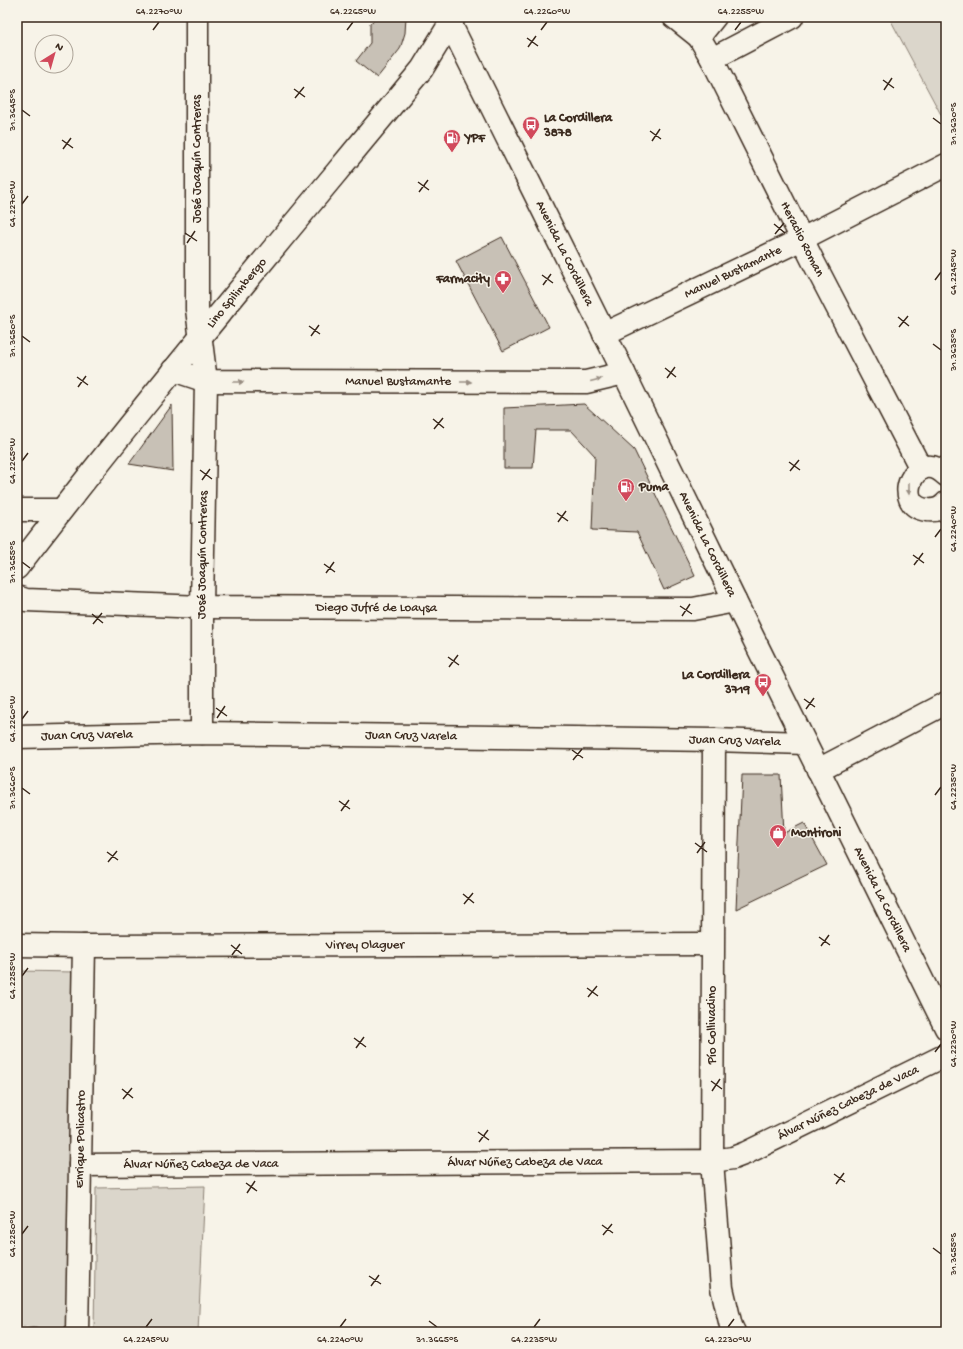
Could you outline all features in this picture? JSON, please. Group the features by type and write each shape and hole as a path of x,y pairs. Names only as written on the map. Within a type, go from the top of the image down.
{"street":[{"name":"José Joaquín Contreras","path":"197,17 197,309 206,382 202,607 202,733"},
{"name":"Heraclio Roman","path":"674,17 699,37 712,59 814,264 920,469"},
{"path":"699,37 715,17"},
{"path":"712,59 792,17"},
{"name":"Lino Spilimbergo","path":"17,568 61,510 173,370 422,70 450,19"},
{"name":"Avenida La Cordillera","path":"450,19 946,1028"},
{"name":"Manuel Bustamante","path":"604,334 802,238 946,165"},
{"name":"Manuel Bustamante","path":"173,370 206,382 586,382 624,373"},
{"path":"944,512 924,510 917,507 908,494 908,487 914,474 920,469 934,468 940,470 946,475"},
{"path":"17,510 61,510"},
{"name":"Diego Jufré de Loaysa","path":"17,597 26,600 202,607 693,609 735,601"},
{"path":"818,770 946,703"},
{"name":"Juan Cruz Varela","path":"17,737 202,733 714,740 805,743"},
{"name":"Pío Collivadino","path":"714,740 712,1161 722,1288 727,1330"},
{"name":"Virrey Olaguer","path":"17,945 712,944"},
{"name":"Enrique Policastro","path":"77,1332 84,946"},
{"name":"Álvar Núñez Cabeza de Vaca","path":"80,1166 712,1161 733,1158 746,1154 946,1055"}],"shaded area":[{"path":"889,17 946,17 946,124"},
{"path":"17,971 75,972 72,1332 61,1332 17,1325"},
{"path":"205,1186 198,1332 94,1332 96,1188"}],"building":[{"path":"380,17 406,17 405,33 400,49 377,78 356,61 370,43 370,23"},
{"name":"Farmacity","path":"502,237 549,327 503,351 456,261"},
{"name":"Puma","path":"584,404 634,450 695,576 664,590 637,532 592,530 595,456 571,430 536,430 533,468 504,468 504,408"},
{"path":"172,405 173,471 129,464"},
{"name":"Montironi","path":"742,775 781,775 784,833 804,823 827,865 736,909"}],"place":[{"name":"La Cordillera 3878","path":"531,140"},
{"name":"YPF","path":"452,153"},
{"name":"Farmacity","path":"503,294"},
{"name":"Puma","path":"626,502"},
{"name":"La Cordillera 3719","path":"763,697"},
{"name":"Montironi","path":"778,848"}]}
